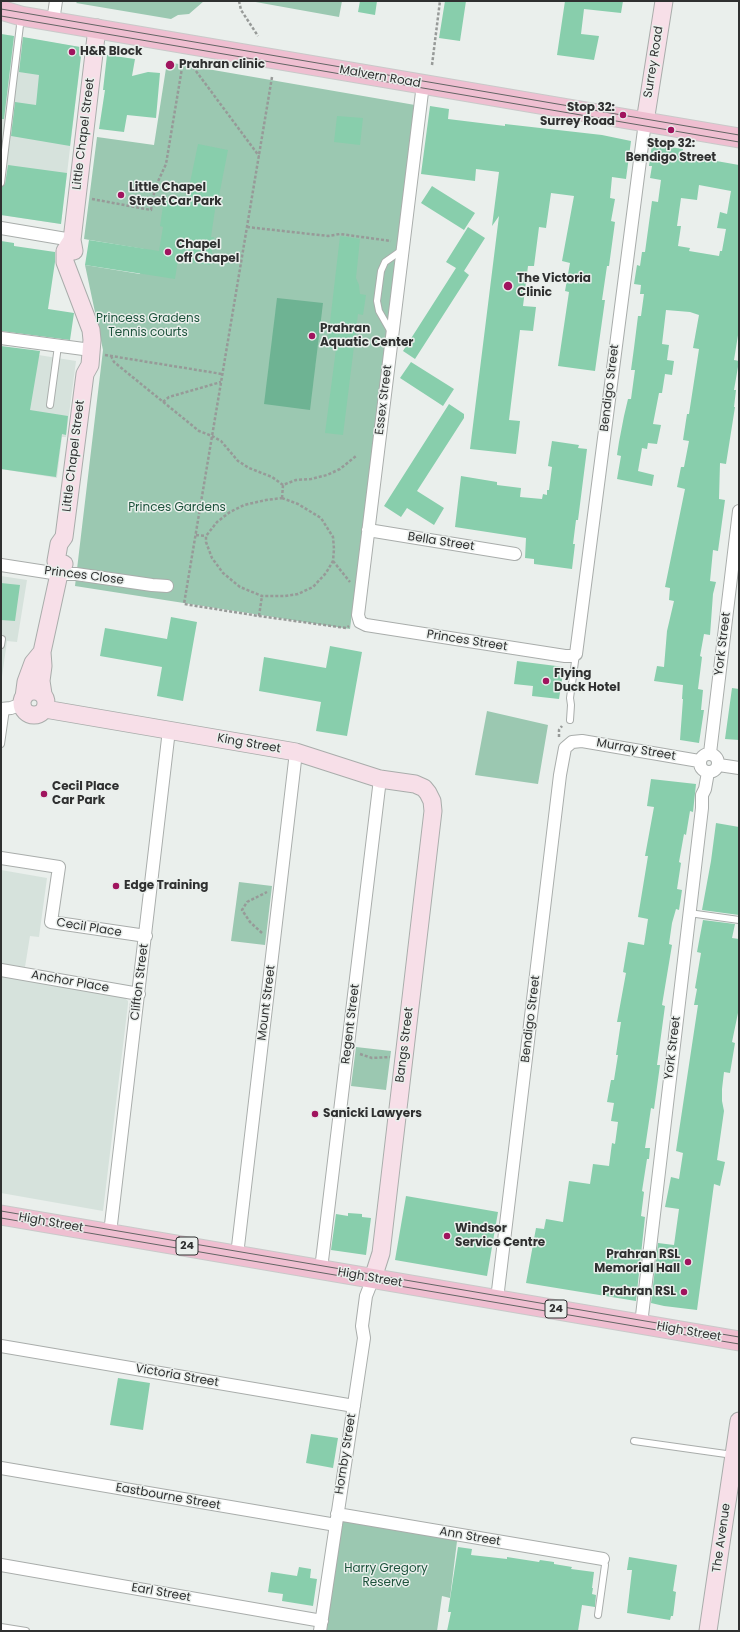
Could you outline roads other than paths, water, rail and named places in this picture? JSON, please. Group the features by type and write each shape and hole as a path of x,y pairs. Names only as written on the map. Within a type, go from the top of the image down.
{"main road":[{"path":"1,10 21,16"},
{"path":"1,15 21,16"},
{"name":"Malvern Road","path":"21,16 739,138"},
{"name":"High Street","path":"1,1215 497,1299 739,1343"}],"street":[{"path":"53,21 56,1"},
{"name":"Surrey Road","path":"645,122 664,1"},
{"name":"Little Chapel Street","path":"44,702 41,681 43,666 42,652 59,574 66,562 68,545 64,537 85,374 90,365 93,351 92,330 65,262 66,251 72,240 97,28"},
{"name":"Essex Street","path":"358,620 392,333 399,246 423,84"},
{"name":"Bendigo Street","path":"576,654 645,122"},
{"path":"1,228 72,240"},
{"path":"1,338 93,351"},
{"name":"York Street","path":"710,753 734,590 739,511"},
{"name":"Bella Street","path":"368,530 515,554"},
{"name":"Princes Close","path":"1,564 59,574 76,574 167,586"},
{"name":"Princes Street","path":"358,620 366,625 565,656 572,656 576,654"},
{"name":"Little Chapel Street","path":"23,701 26,682 33,663 42,652"},
{"path":"3,709 23,701 25,711 32,715 39,714 44,702"},
{"name":"King Street","path":"44,702 170,730 296,752 380,779 415,784 424,788 432,801 433,811"},
{"name":"Clifton Street","path":"110,1233 170,730"},
{"name":"Murray Street","path":"572,742 582,741 700,761"},
{"name":"Bendigo Street","path":"497,1299 560,775 565,748 572,742"},
{"name":"Mount Street","path":"237,1255 296,752"},
{"path":"710,753 715,755 718,759 718,765 713,772 708,772 703,770 700,766 700,761 701,757 710,753"},
{"path":"718,765 739,768"},
{"name":"York Street","path":"641,1324 702,808 702,795 708,772"},
{"name":"Regent Street","path":"321,1269 380,779"},
{"name":"Bangs Street","path":"373,1278 381,1253 433,811"},
{"name":"Cecil Place","path":"1,858 58,867 51,922 146,936"},
{"name":"Anchor Place","path":"1,970 139,994"},
{"name":"Hornby Street","path":"321,1626 364,1338 362,1326 364,1311 367,1292 373,1278"},
{"name":"Victoria Street","path":"1,1346 354,1406"},
{"name":"The Avenue","path":"708,1631 736,1456 739,1420"},
{"name":"Eastbourne Street","path":"1,1468 336,1520"},
{"name":"Ann Street","path":"336,1520 604,1559"},
{"name":"Earl Street","path":"1,1566 321,1626"}],"lane":[{"path":"1,183 21,16"},
{"path":"392,333 379,311 377,301 381,271 385,262 399,246"},
{"path":"50,405 58,346"},
{"path":"570,720 572,705 570,698 576,654"},
{"path":"1,744 3,709"},
{"path":"689,913 739,920"},
{"path":"634,1441 736,1456"},
{"path":"598,1615 605,1565 604,1559"},
{"path":"1,1627 26,1631"}],"tram line":[{"path":"1,9 739,135"},
{"path":"1,16 739,142"},
{"path":"1,1211 739,1337"},
{"path":"1,1218 739,1344"}],"place":[{"name":"H&R Block","path":"72,52"},
{"name":"Prahran clinic","path":"170,65"},
{"name":"Stop 32: Surrey Road","path":"623,115"},
{"name":"Stop 32: Bendigo Street","path":"671,130"},
{"name":"Little Chapel Street Car Park","path":"121,195"},
{"name":"Chapel off Chapel","path":"168,252"},
{"name":"The Victoria Clinic","path":"508,286"},
{"name":"Prahran Aquatic Center","path":"312,336"},
{"name":"Flying Duck Hotel","path":"546,681"},
{"name":"Cecil Place Car Park","path":"44,794"},
{"name":"Edge Training","path":"116,886"},
{"name":"Sanicki Lawyers","path":"315,1114"},
{"name":"Windsor Service Centre","path":"447,1236"},
{"name":"Prahran RSL Memorial Hall","path":"688,1262"},
{"name":"Prahran RSL","path":"684,1292"}],"park label":[{"name":"Princess Gradens Tennis courts","path":"148,326"},
{"name":"Princes Gardens","path":"177,508"},
{"name":"Harry Gregory Reserve","path":"386,1576"}]}
